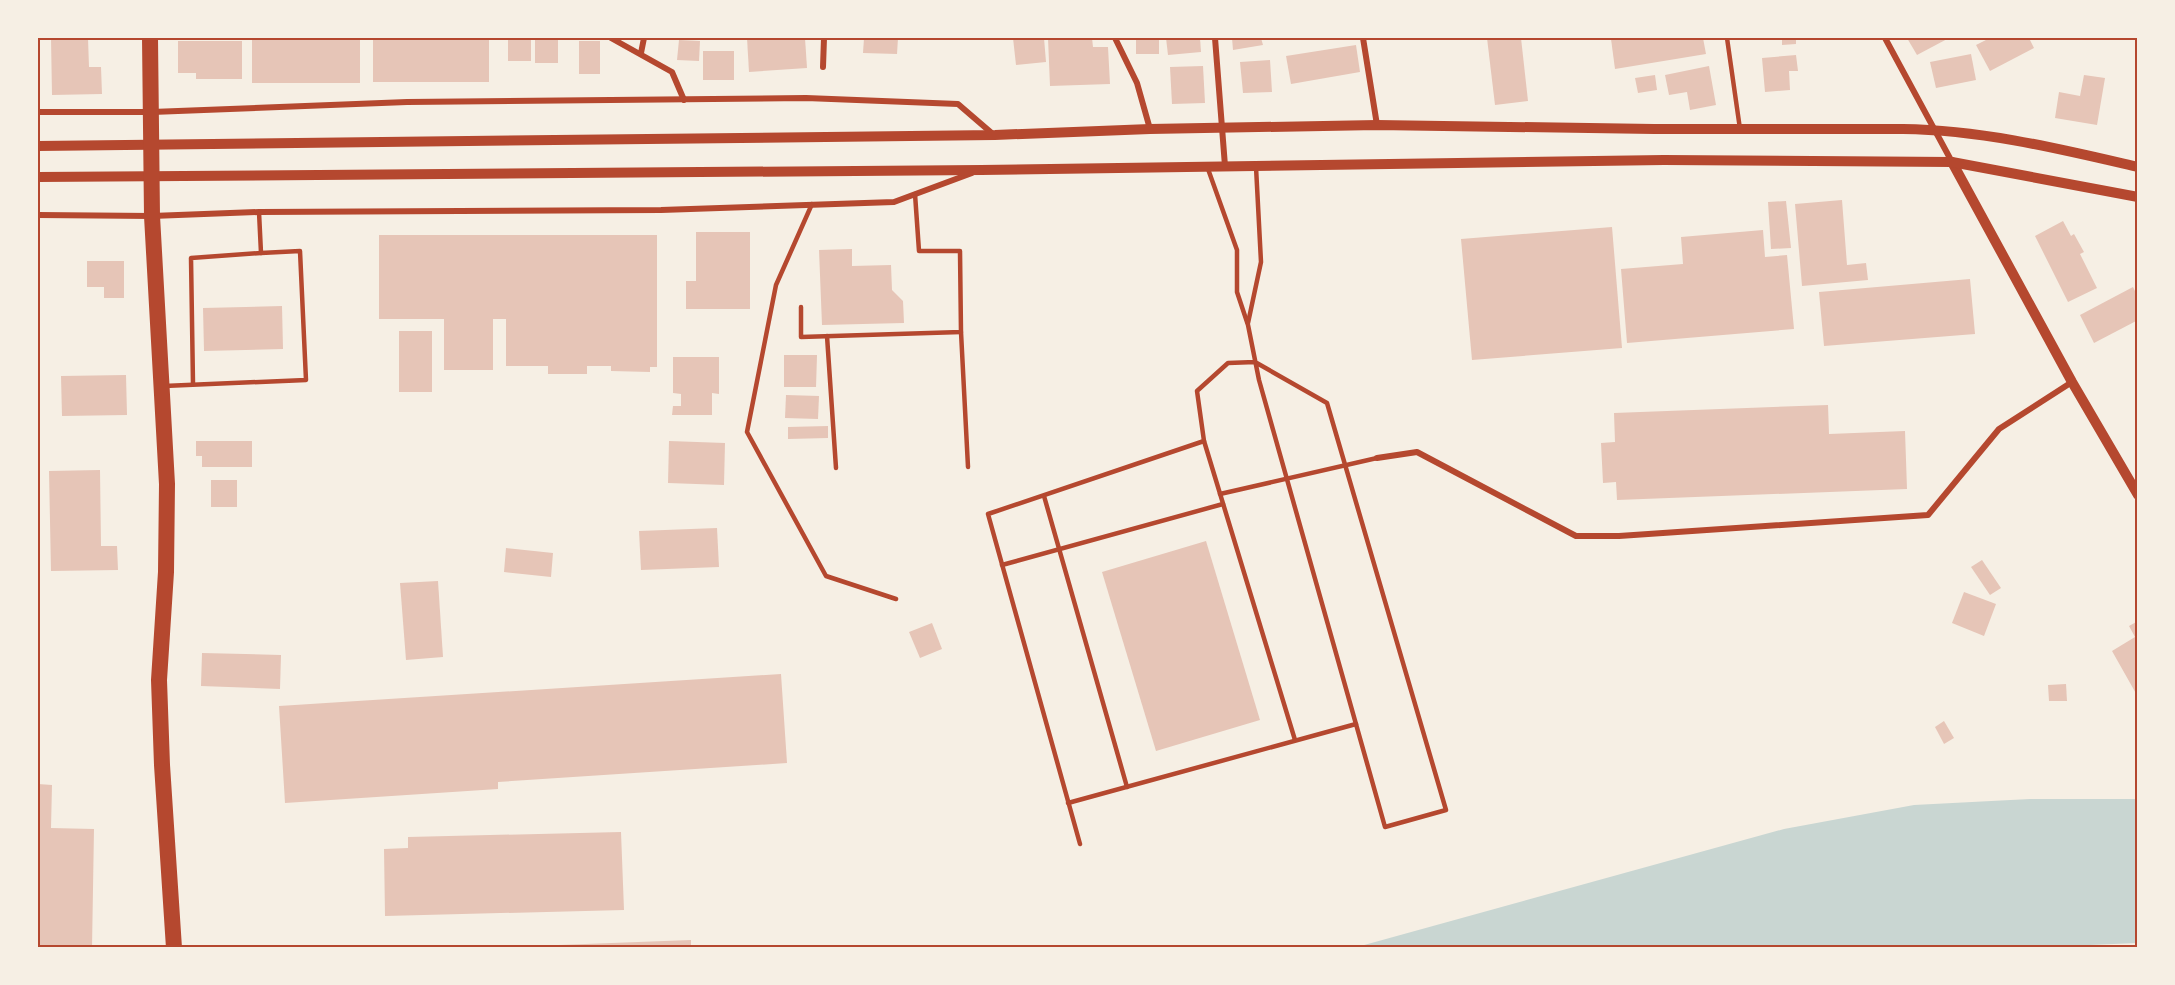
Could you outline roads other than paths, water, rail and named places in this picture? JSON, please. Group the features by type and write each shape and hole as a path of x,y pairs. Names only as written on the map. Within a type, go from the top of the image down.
{"highway":[{"path":"150,38 152,216 167,484 166,573 159,680 174,948"}],"street":[{"path":"611,38 672,72 684,100"},
{"path":"640,53 644,38"},
{"path":"823,68 824,38"},
{"path":"1114,38 1137,83 1150,129"},
{"path":"1215,38 1226,166"},
{"path":"1363,38 1377,125"},
{"path":"1886,38 2072,382 2138,495"},
{"path":"38,112 152,112 407,102 806,98 958,104 995,135"},
{"path":"38,146 995,135 1150,129 1377,125 1934,130 2019,140 2138,167"},
{"path":"38,177 981,170 1664,160 1952,162 2138,197"},
{"path":"38,215 152,216 260,212 661,210 894,201 981,170"},
{"path":"1377,458 1417,452 1576,536 1620,536 1928,515 1999,429 2072,382"}],"lane":[{"path":"1727,38 1740,129"},
{"path":"1208,166 1237,250 1237,292 1248,325 1255,362 1286,479 1385,828 1446,810 1328,403 1255,362 1228,363 1197,391 1204,441 1295,740"},
{"path":"1248,325 1261,262 1256,166"},
{"path":"915,194 919,251 960,251 961,332 968,467"},
{"path":"812,204 776,285 747,432 826,576 896,599"},
{"path":"260,212 261,253"},
{"path":"161,386 306,380 300,251 191,258 193,384"},
{"path":"801,307 801,337 961,332"},
{"path":"827,336 836,468"},
{"path":"1080,844 988,514 1204,441"},
{"path":"1220,494 1377,458"},
{"path":"1044,495 1127,787"},
{"path":"1002,565 1223,504"},
{"path":"1068,803 1356,724"}]}
